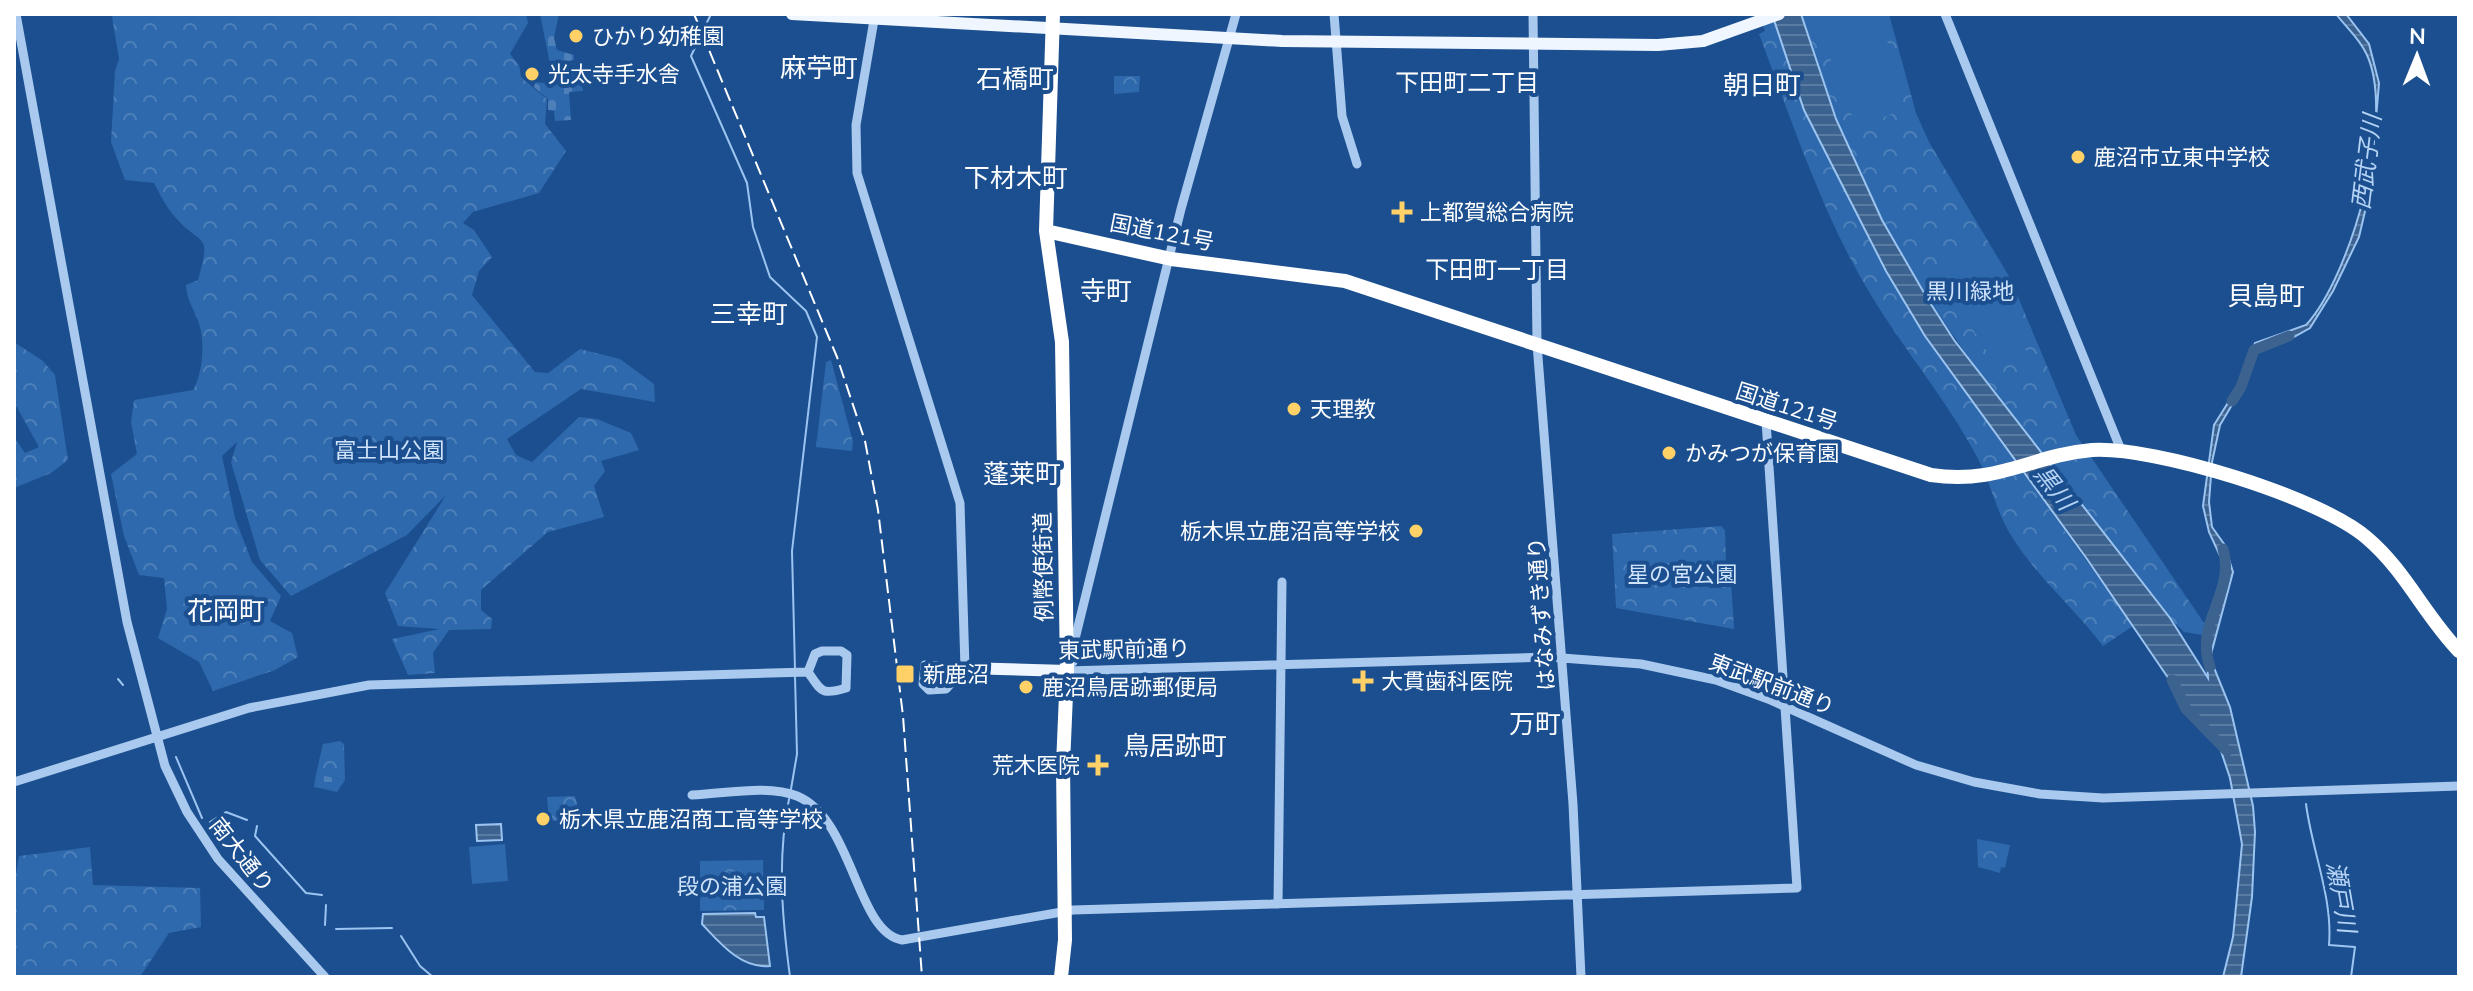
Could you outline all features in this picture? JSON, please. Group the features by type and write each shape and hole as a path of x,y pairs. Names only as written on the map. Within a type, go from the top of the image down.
{"highway":[{"name":"例幣使街道","path":"1052,21 1046,231 1062,352 1067,671 1063,765 1065,911 1061,977"},
{"name":"国道121号","path":"1046,231 1171,259 1345,281 1918,472 1945,477 1985,476 2090,450 2121,450 2146,453 2210,472 2297,498 2347,522 2402,573 2459,651"}],"main road":[{"path":"792,14 874,20 1052,21 1231,38 1336,43 1679,45 1715,38 1779,14"},
{"name":"東武駅前通り","path":"960,672 1067,671"}],"street":[{"name":"南大通り","path":"16,14 109,532 138,674 156,738 180,798 218,859 325,977"},
{"path":"1067,671 1073,662 1075,639 1181,209 1236,14"},
{"path":"1334,14 1342,116 1357,164"},
{"name":"はなみずき通り","path":"1533,14 1537,344 1579,895 1581,977"},
{"path":"1945,14 2121,450"},
{"path":"874,20 856,125 857,173 960,503 960,672 946,689 929,690 924,686 925,665 948,664 960,672"},
{"path":"692,795 782,793 798,797 829,824 877,923 890,937 919,939 1065,911 1797,888 1766,421"},
{"path":"1278,904 1282,582"},
{"path":"805,672 816,689 846,688 848,657 841,651 816,653"},
{"path":"805,672 816,653"},
{"path":"816,653 816,684 822,690"},
{"name":"東武駅前通り","path":"1067,671 1561,657 1616,660 1716,680 1785,706 1887,754 1974,782 2066,797 2459,786"},
{"path":"14,782 273,702 369,685 805,672"}],"green space":[{"name":"富士山公園","path":"115,14 526,14 528,23 510,54 519,65 521,77 547,99 545,124 566,151 539,193 473,212 463,223 474,230 492,257 479,271 472,295 535,372 548,373 580,349 620,359 654,384 655,402 581,389 507,439 516,455 532,462 579,417 597,419 631,433 639,450 601,461 605,471 594,486 604,517 548,532 481,590 481,610 492,619 491,629 449,630 433,653 435,673 408,675 392,639 440,629 398,626 385,593 446,495 407,535 291,596 260,560 231,462 237,442 222,456 235,518 252,562 281,596 270,621 292,633 298,657 275,670 213,691 199,662 158,638 167,609 164,578 139,575 124,536 111,474 137,454 131,422 134,400 193,390 199,377 202,334 186,285 198,280 204,246 172,213 154,183 125,180 111,142 115,71 119,59 112,17"},
{"path":"540,14 559,14 554,38 557,50 574,55 574,60 550,64"},
{"name":"黒川緑地","path":"1758,14 1772,14 1886,271 1925,336 2133,626 2103,646 2014,540 1965,436 1853,264 1796,134 1759,34 1765,31"},
{"name":"黒川緑地","path":"1801,14 1889,14 1916,113 1929,142 2010,278 2076,435 2202,620 2207,629 2203,635 2184,632 2170,618 2019,426 1948,327 1871,199 1838,121"},
{"path":"1831,14 1881,14 1903,109 1858,128 1841,92 1820,26 1821,19"},
{"path":"578,66 583,91 569,92 571,120 555,121 554,111 548,110 548,99 534,87 535,82 552,84 551,72"},
{"path":"1114,76 1140,76 1139,92 1114,94"},
{"path":"1975,249 1992,271 2028,356 1996,365 1934,270"},
{"path":"14,342 43,361 55,375 68,460 51,473 14,488 14,437 25,453 39,447 14,402"},
{"path":"831,360 853,442 852,451 816,447 826,362"},
{"name":"星の宮公園","path":"1721,526 1725,530 1726,563 1730,563 1734,629 1616,608 1612,534"},
{"path":"340,741 344,744 345,780 316,774 323,744"},
{"path":"316,774 345,780 337,792 314,787"},
{"path":"575,796 581,819 549,821 547,797"},
{"path":"1977,839 2010,845 2005,868 2001,867 2000,873 1978,867"},
{"path":"505,844 508,881 472,884 469,847"},
{"path":"90,847 93,885 200,888 201,927 169,933 140,977 14,977 14,886 19,856"},
{"name":"段の浦公園","path":"763,860 764,910 700,911 700,861"}],"water":[{"path":"1772,14 1801,14 1836,119 1882,220 1954,340 2170,618 2208,678 2206,641 2228,573 2209,532 2203,506 2214,425 2236,390 2255,343 2306,325 2323,302 2339,271 2364,194 2373,153 2376,115 2374,80 2366,53 2336,14 2346,14 2369,44 2379,83 2370,190 2359,237 2333,291 2310,328 2292,338 2263,343 2251,355 2239,393 2220,425 2212,462 2209,502 2212,527 2224,544 2233,572 2210,658 2230,707 2253,806 2255,832 2252,897 2241,977 2223,977 2233,937 2242,844 2230,778 2217,739 2188,707 2087,559 1925,336 1886,271 1804,110"},
{"path":"501,824 502,840 477,841 476,825"},
{"path":"755,913 756,917 764,917 770,966 759,966 740,959 702,924 703,914"}],"waterway":[{"path":"711,14 691,56 747,183 753,227 770,277 806,311 817,337 792,551 795,670"},
{"name":"西武子川","path":"2232,401 2241,387 2254,350 2289,336"},
{"name":"西武子川","path":"2210,667 2206,651 2207,636 2224,579 2226,565 2223,549"},
{"path":"791,789 797,754 795,676"},
{"path":"118,679 123,685"},
{"name":"黒川","path":"2172,680 2186,709 2227,751"},
{"path":"176,757 202,818"},
{"path":"789,799 783,844 782,888 790,977"},
{"name":"瀬戸川","path":"2306,804 2328,910 2329,945 2355,947 2351,977"},
{"path":"210,822 226,812 247,820"},
{"path":"257,826 255,836 306,893 322,895"},
{"path":"325,925 326,905"},
{"path":"336,929 392,928"},
{"path":"401,936 420,966 433,977"}],"railway":[{"path":"694,14 837,357 865,441 878,510 903,716 922,977"}],"place":[{"name":"ひかり幼稚園","path":"576,36"},
{"name":"光太寺手水舎","path":"532,74"},
{"name":"鹿沼市立東中学校","path":"2078,157"},
{"name":"上都賀総合病院","path":"1402,212"},
{"name":"天理教","path":"1294,409"},
{"name":"かみつが保育園","path":"1669,453"},
{"name":"栃木県立鹿沼高等学校","path":"1416,531"},
{"name":"新鹿沼","path":"905,674"},
{"name":"大貫歯科医院","path":"1363,681"},
{"name":"鹿沼鳥居跡郵便局","path":"1026,687"},
{"name":"荒木医院","path":"1098,765"},
{"name":"栃木県立鹿沼商工高等学校","path":"543,819"}],"district":[{"name":"麻苧町","path":"819,68"},
{"name":"石橋町","path":"1015,79"},
{"name":"下田町二丁目","path":"1467,83"},
{"name":"朝日町","path":"1762,85"},
{"name":"下材木町","path":"1016,178"},
{"name":"下田町一丁目","path":"1497,270"},
{"name":"寺町","path":"1106,291"},
{"name":"貝島町","path":"2266,296"},
{"name":"三幸町","path":"749,314"},
{"name":"蓬莱町","path":"1022,474"},
{"name":"花岡町","path":"226,611"},
{"name":"万町","path":"1535,724"},
{"name":"鳥居跡町","path":"1175,746"}]}
